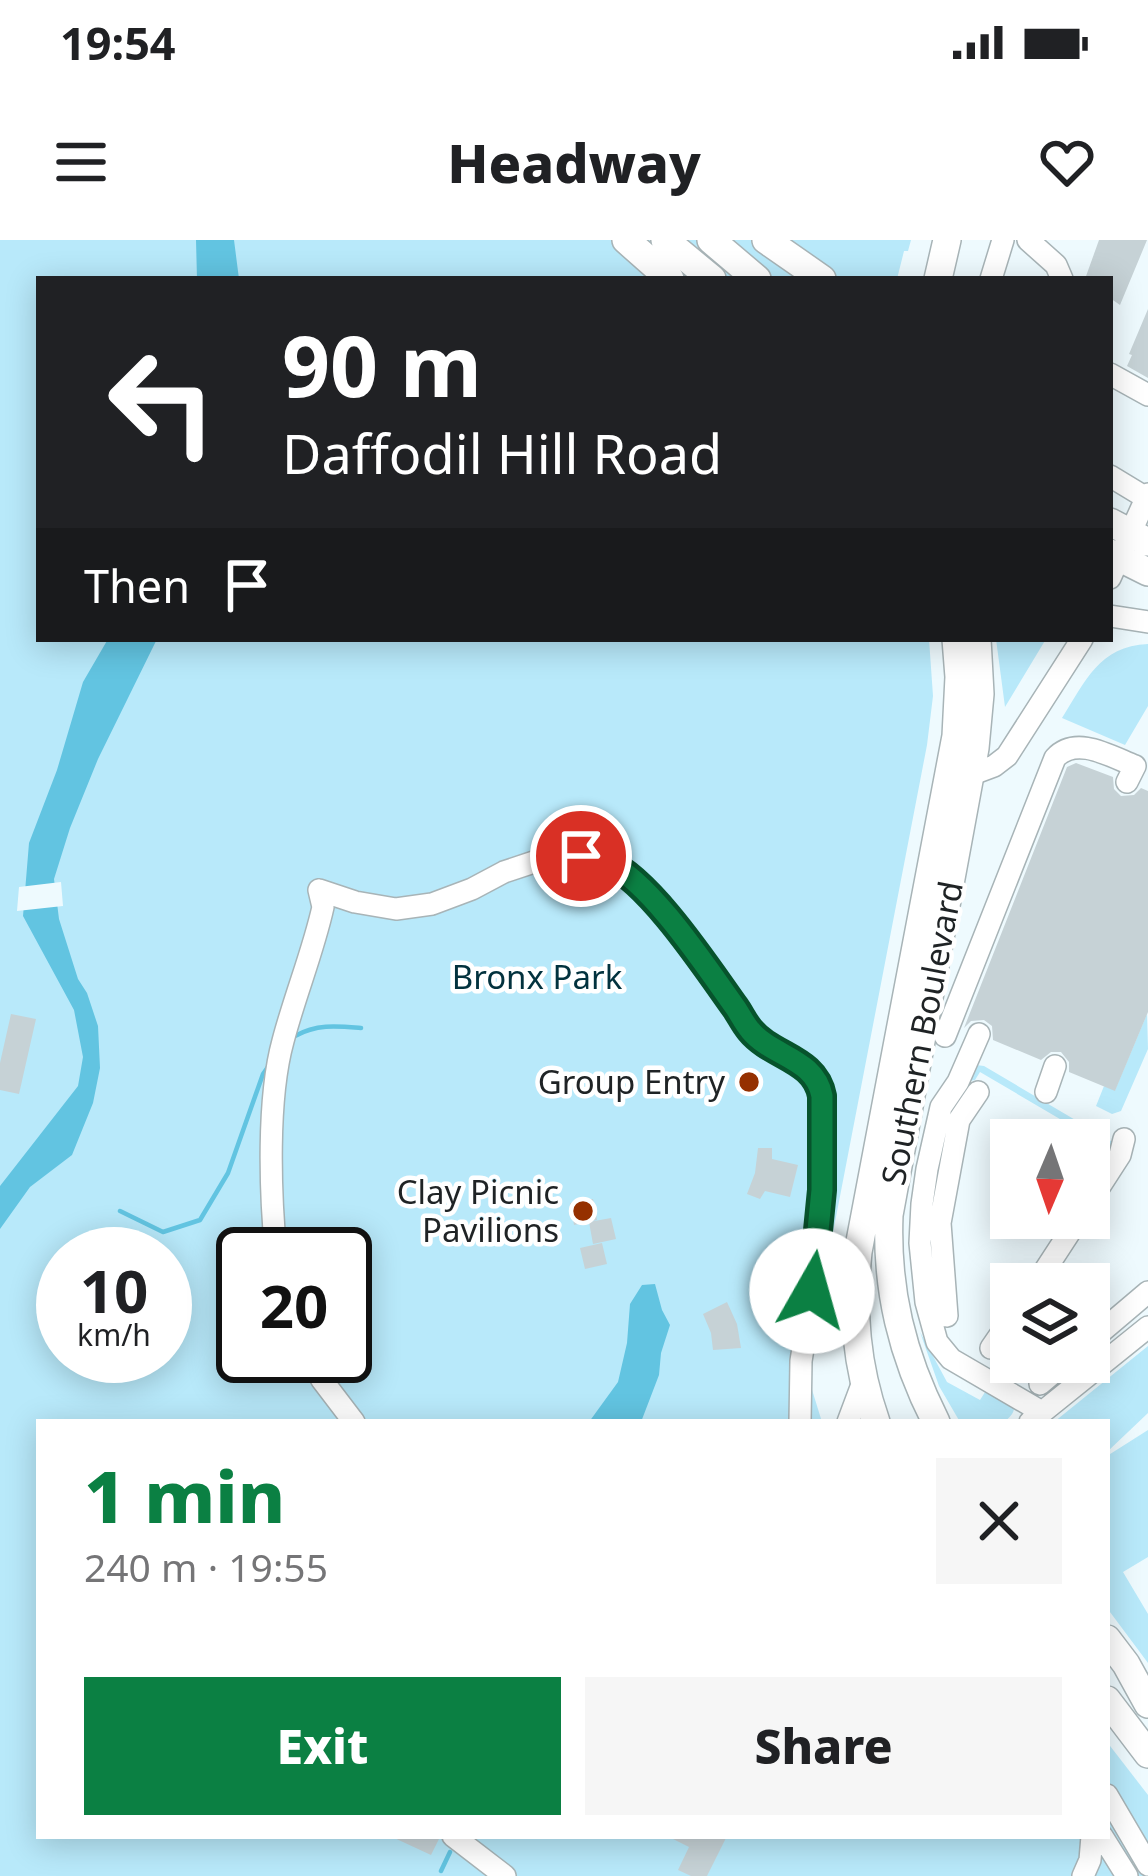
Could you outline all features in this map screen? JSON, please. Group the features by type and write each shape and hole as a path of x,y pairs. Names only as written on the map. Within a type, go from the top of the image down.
{"main road":[{"path":"626,240 667,276"},
{"path":"665,240 708,276"},
{"path":"711,240 753,276"},
{"path":"766,240 818,276"},
{"path":"939,276 947,240"},
{"path":"1113,524 1148,542"},
{"path":"1113,554 1148,572"},
{"name":"Southern Boulevard","path":"875,1419 863,1382 854,1307 858,1252 956,736 956,642"},
{"name":"Southern Boulevard","path":"935,1419 910,1367 898,1322 890,1275 889,1215 970,775 980,694 976,642"},
{"path":"1110,1644 1148,1704"},
{"path":"1110,1704 1148,1754"}],"street":[{"path":"993,276 1008,240"},
{"path":"1028,240 1056,265 1061,276"},
{"path":"1113,376 1148,395"},
{"path":"1113,478 1148,497 1113,572"},
{"path":"1113,616 1148,622"},
{"path":"970,775 1007,756 1080,642"},
{"path":"945,1036 1054,758 1062,750 1086,746 1131,774"},
{"path":"274,1227 274,1093 280,1056 323,907 319,890 396,909 432,904 543,860 581,856 606,862 628,874 662,911 750,1030 814,1076 822,1096 818,1254 801,1361 800,1419"},
{"path":"979,1034 941,1107 922,1204 920,1243 929,1321 937,1342 951,1359 1036,1417 1148,1327"},
{"path":"1046,1092 1055,1066"},
{"path":"947,1316 940,1223 959,1120 978,1092"},
{"path":"1110,1170 1124,1139"},
{"path":"1110,1324 1148,1292"},
{"path":"849,1419 863,1382"},
{"path":"324,1383 353,1419"},
{"path":"1110,1800 1148,1865"},
{"path":"457,1839 505,1876"},
{"path":"1084,1876 1092,1839"},
{"path":"1104,1839 1127,1876"}],"green space":[{"name":"Bronx Park","path":"0,240 911,240 898,276 36,276 36,642 929,642 933,696 809,1357 809,1380 821,1419 36,1419 36,1839 1110,1839 1110,1746 1148,1795 1148,1876 0,1876"},
{"path":"996,642 1044,642 1005,707"},
{"path":"1148,644 1148,706 1125,745 1062,718 1105,659 1131,646"},
{"path":"1147,1014 1148,1049 1121,1111 1112,1114 1096,1106 1104,1086 1115,1090"},
{"path":"976,1065 984,1066 1074,1119 1060,1119 980,1072 970,1081"},
{"path":"920,1332 947,1382 980,1400 987,1389 1014,1405 1014,1410 1008,1419 958,1419 939,1386"},
{"path":"1148,1346 1148,1413 1110,1449 1110,1419 1058,1419 1102,1383 1110,1383 1110,1377"},
{"path":"1148,1430 1148,1557 1123,1572 1148,1614 1148,1663 1110,1612 1110,1454"}],"water":[{"path":"196,240 234,240 239,276 197,276"},
{"path":"106,642 156,642 98,759 54,879 59,919 98,1026 100,1068 93,1103 72,1155 30,1187 0,1229 0,1186 78,1086 83,1057 74,1010 23,916 29,843 83,682"},
{"path":"655,1284 670,1325 659,1375 642,1419 591,1419 618,1382 630,1304 642,1285"}],"pier":[{"path":"61,882 63,906 17,911 19,887"}],"building":[{"path":"1099,240 1147,240 1120,305 1113,300 1113,276 1086,276"},
{"path":"1148,309 1148,378 1127,366"},
{"path":"1076,763 1113,777 1114,789 1121,796 1134,795 1141,788 1148,791 1148,1012 1115,1091 1069,1072 1069,1062 1061,1052 1051,1052 1041,1060 993,1040 992,1026 984,1020 971,1021 964,1028 1067,767"},
{"path":"11,1014 36,1019 19,1094 0,1090 0,1063"},
{"path":"758,1148 772,1148 772,1159 798,1165 790,1197 765,1191 760,1199 747,1194"},
{"name":"Clay Picnic Pavilions","path":"593,1199 597,1220 574,1225 570,1203"},
{"name":"Clay Picnic Pavilions","path":"611,1218 616,1239 593,1244 589,1222"},
{"name":"Clay Picnic Pavilions","path":"602,1243 607,1264 585,1269 580,1248"},
{"path":"727,1302 741,1348 713,1350 703,1314"},
{"path":"396,1839 439,1839 431,1855"},
{"path":"673,1839 726,1839 707,1876 678,1870 689,1847"}],"waterway":[{"path":"295,1036 335,1026 361,1028"},
{"path":"120,1211 163,1232 200,1220 228,1173 270,1064"},
{"path":"441,1871 450,1852"}],"place":[{"name":"Group Entry","path":"749,1082"},
{"name":"Clay Picnic Pavilions","path":"583,1211"}],"route":[{"path":"581,856 628,874 662,911 750,1030 810,1071 818,1082 822,1190 812,1291"}]}
